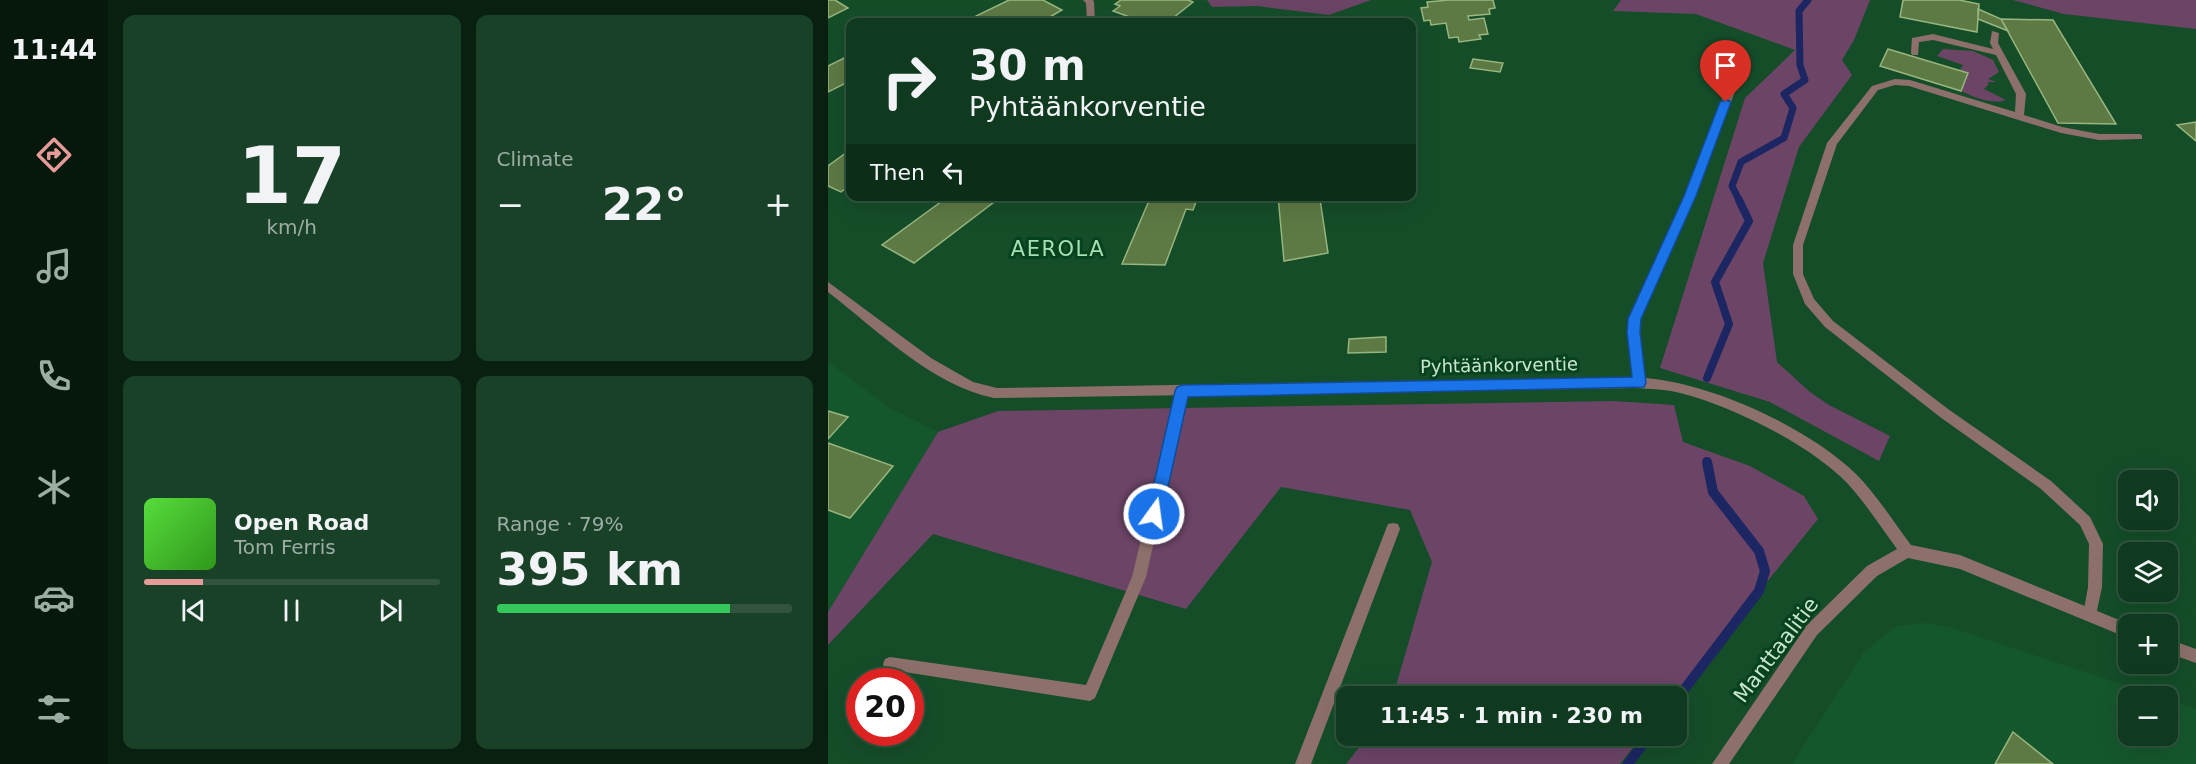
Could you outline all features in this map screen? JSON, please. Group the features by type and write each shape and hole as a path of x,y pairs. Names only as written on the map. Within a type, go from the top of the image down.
{"street":[{"path":"1087,0 1091,18"},
{"path":"1995,33 1994,43 2021,94 2019,118"},
{"path":"1916,53 1915,40 1933,37 1999,53"},
{"path":"2090,615 2095,587 2096,544 2085,520 2046,485 1944,413 1829,324 1809,301 1798,274 1798,245 1832,143 1875,88 1895,82 1910,83 2061,130 2099,137 2139,137"},
{"path":"1640,383 1634,332 1635,319 1690,196 1733,84"},
{"name":"Pyhtäänkorventie","path":"828,286 933,365 964,382 989,392 1012,394 1640,383 1681,388 1763,420 1801,441 1851,477 1907,551"},
{"path":"890,664 1090,693 1138,577 1182,391"},
{"path":"1303,764 1393,529"},
{"path":"1907,551 1960,562 2118,627"},
{"name":"Manttaalitie","path":"1720,764 1812,630 1872,571 1907,551"},
{"path":"2178,650 2196,656"}],"shaded area":[{"path":"1207,0 1371,0 1329,15 1257,6 1212,7"},
{"path":"1621,0 1870,0 1854,40 1842,60 1852,75 1799,147 1763,263 1777,362 1810,392 1829,405 1890,436 1879,461 1770,402 1660,368 1745,98 1795,50 1696,14 1613,11"},
{"path":"2013,0 2196,0 2196,29 2064,14"},
{"path":"1943,49 1973,51 1993,60 1999,72 1988,79 1997,82 1988,82 1984,89 2006,100 1989,101 1961,91 1968,73 1960,70 1963,65 1937,56"},
{"path":"828,362 888,407 938,432 828,612"},
{"path":"1614,401 1674,405 1683,442 1750,466 1804,496 1818,519 1682,686 1396,686 1432,562 1410,510 1281,487 1186,609 933,534 828,645 828,612 938,432 998,411"},
{"path":"1927,623 1953,628 2127,686 2118,686 2118,746 2178,746 2178,703 2196,709 2196,764 1792,764 1864,652 1897,626"},
{"path":"1360,746 1634,746 1620,764 1346,764"}],"building":[{"path":"828,0 835,0 848,8 828,18"},
{"path":"1009,0 1043,0 1062,10 1048,18 979,18 976,16"},
{"path":"1121,0 1188,0 1193,2 1173,18 1132,18 1113,11 1120,6 1115,4"},
{"path":"1493,0 1495,8 1489,9 1490,14 1468,16 1469,20 1484,18 1488,34 1479,35 1481,39 1459,42 1458,37 1449,38 1446,23 1431,25 1430,20 1424,21 1421,8 1428,7 1427,2"},
{"path":"1903,0 1959,0 1979,4 1977,32 1900,17"},
{"path":"1978,9 2001,19 2008,31 1978,19"},
{"path":"2001,19 2053,20 2116,124 2058,123"},
{"path":"1888,49 1968,73 1961,91 1880,66"},
{"path":"846,57 846,83 828,92 828,66"},
{"path":"1473,59 1503,63 1500,72 1470,68"},
{"path":"2196,122 2196,141 2177,125"},
{"path":"846,153 846,188 841,192 828,186 828,166"},
{"path":"942,201 995,201 914,263 882,245"},
{"path":"1149,201 1196,202 1193,210 1186,209 1165,265 1122,264"},
{"path":"1278,201 1320,201 1328,253 1284,261"},
{"path":"1386,337 1386,352 1348,353 1349,339"},
{"path":"828,411 848,417 828,439"},
{"path":"828,443 893,466 850,518 828,510"},
{"path":"2013,732 2053,764 1995,764"}],"waterway":[{"path":"1739,200 1732,186 1741,162 1784,138 1793,108 1784,94 1805,80 1800,65 1799,11 1808,0"},
{"path":"1707,378 1729,324 1715,282 1749,221 1739,200"},
{"path":"1687,686 1759,591 1765,571 1759,551 1713,492 1707,462"},
{"path":"1628,764 1642,746"}],"district":[{"name":"AEROLA","path":"1058,249"}],"route":[{"path":"1154,514 1175,431 1182,391 1640,383 1634,332 1635,319 1690,196 1726,102"}]}
